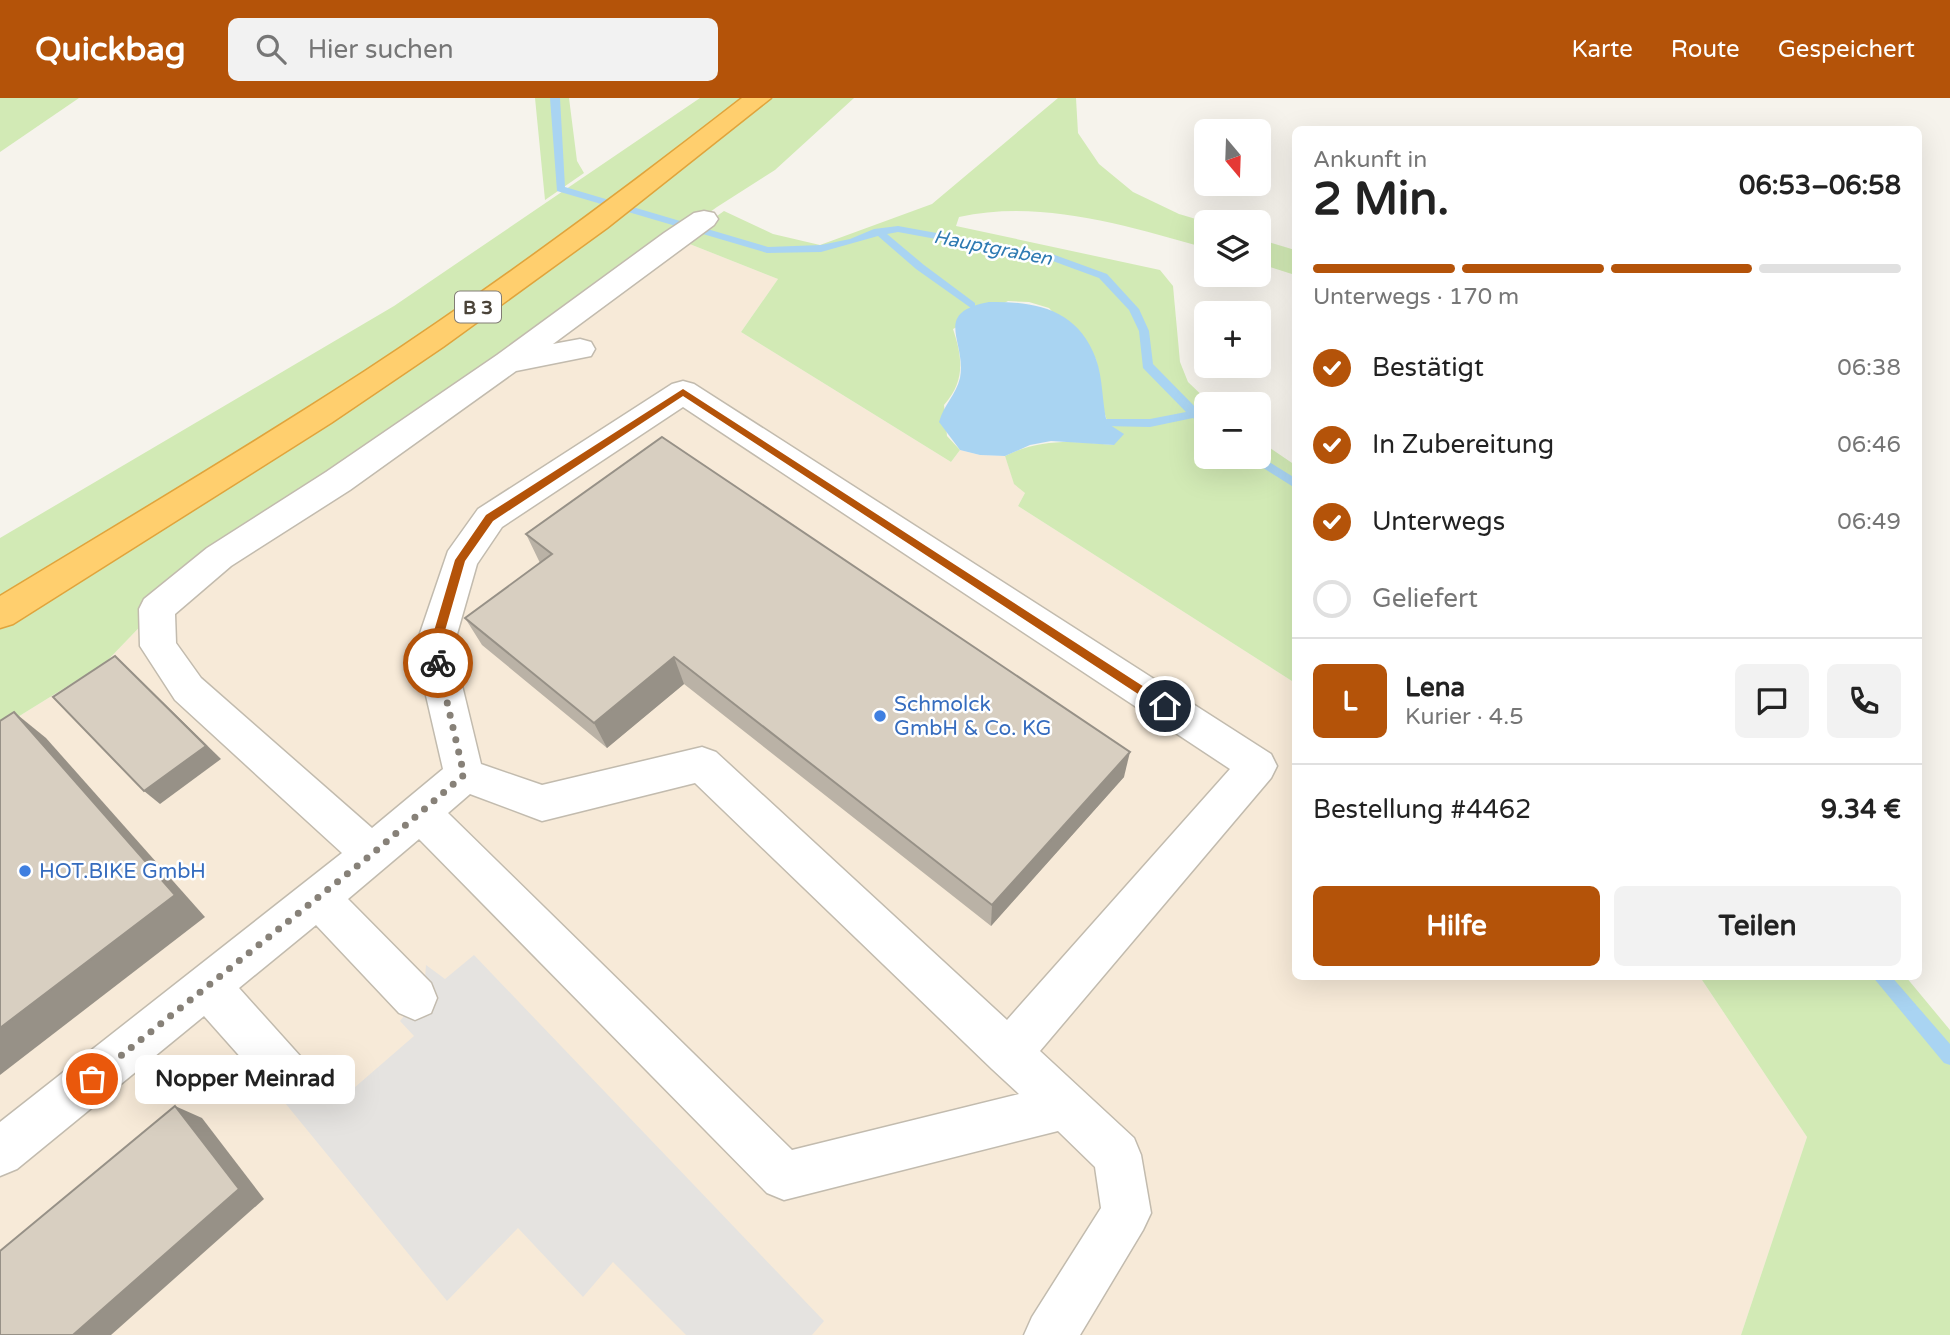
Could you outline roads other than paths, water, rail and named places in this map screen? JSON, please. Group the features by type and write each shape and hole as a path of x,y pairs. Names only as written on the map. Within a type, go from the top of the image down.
{"highway":[{"name":"B 3","path":"0,614 321,414 651,183 758,98"}],"street":[{"path":"372,854 188,689 158,646 157,609 219,557 338,481 508,362 704,219"},
{"path":"508,362 580,349"},
{"path":"464,775 435,648 460,560 490,518 683,392 1257,766 1008,1054"},
{"path":"464,775 542,803 702,764 1117,1155 1126,1213 1050,1335"},
{"path":"0,1152 372,854 464,775"},
{"path":"420,812 785,1176 1064,1106"},
{"path":"317,896 415,998"},
{"path":"207,986 285,1073"}],"water":[{"path":"989,302 1038,306 1053,311 1078,329 1096,359 1107,423 1124,434 1114,445 1051,441 1030,445 1005,456 980,455 960,450 939,422 960,378 956,321 961,313 971,307"}],"waterway":[{"path":"555,98 560,189 767,250 821,248 880,233"},
{"name":"Hauptgraben","path":"880,233 898,229 1052,257 1103,276 1134,309 1144,331 1147,365 1194,413"},
{"path":"880,233 971,305"},
{"path":"1107,423 1150,423 1193,414"},
{"name":"Hauptgraben","path":"1271,469 1292,482"},
{"name":"Hauptgraben","path":"1883,980 1950,1057"}],"place":[{"name":"Schmolck GmbH & Co. KG","path":"880,716"},
{"name":"HOT.BIKE GmbH","path":"25,871"},
{"name":"Nopper Meinrad","path":"92,1079"}]}
